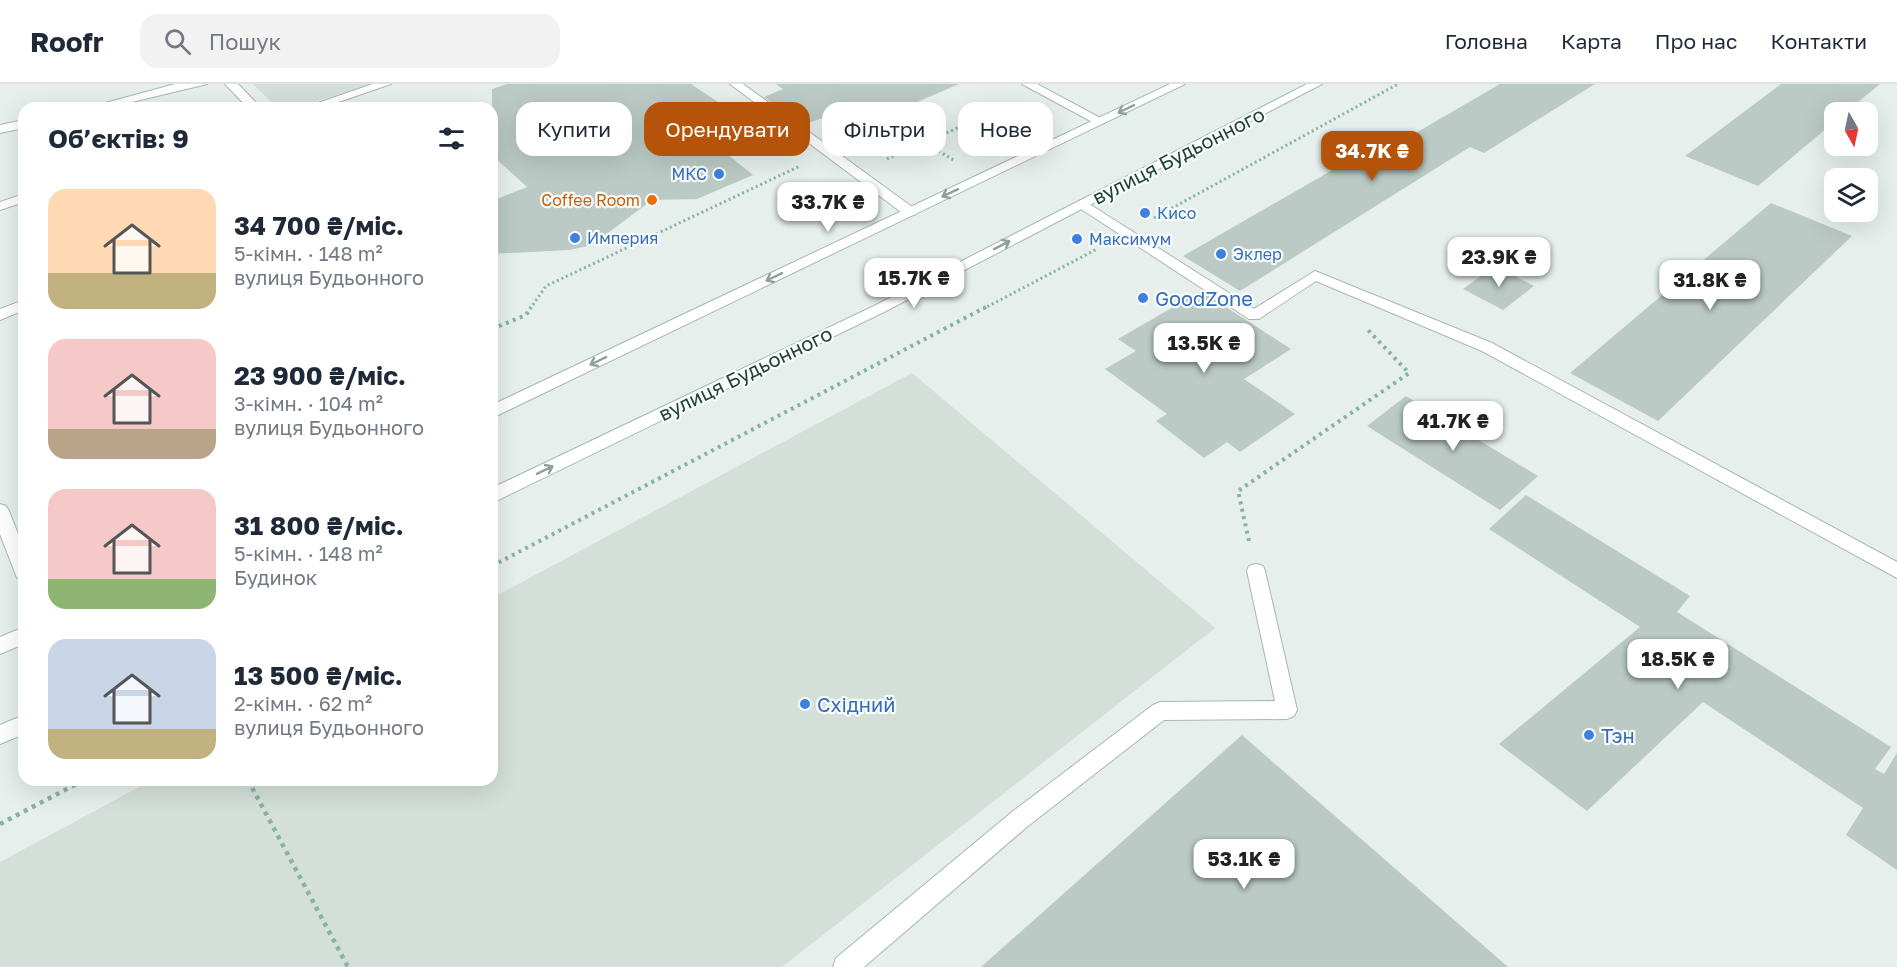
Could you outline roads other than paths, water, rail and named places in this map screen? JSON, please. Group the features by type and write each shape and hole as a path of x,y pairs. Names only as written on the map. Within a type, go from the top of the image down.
{"main road":[{"path":"117,102 181,86 201,84"},
{"path":"231,84 249,102"},
{"path":"328,102 385,84"},
{"path":"736,84 910,212"},
{"path":"1028,84 1100,121"},
{"path":"498,409 1179,84"},
{"name":"вулиця Будьонного","path":"498,493 879,309 1316,84"},
{"path":"1053,105 1062,101"},
{"path":"0,129 18,125"},
{"path":"0,206 18,200"},
{"path":"1083,204 1254,316 1315,275 1487,347 1897,571"},
{"path":"0,315 18,308"},
{"path":"0,511 18,558"},
{"path":"845,967 1020,819 1160,711 1287,710 1256,572"},
{"path":"0,646 18,638"},
{"path":"0,735 18,727"}],"place":[{"name":"МКС","path":"719,174"},
{"name":"Coffee Room","path":"652,200"},
{"name":"Кисо","path":"1145,213"},
{"name":"Империя","path":"575,238"},
{"name":"Максимум","path":"1077,239"},
{"name":"Эклер","path":"1221,254"},
{"name":"GoodZone","path":"1143,298"},
{"name":"Східний","path":"805,704"},
{"name":"Тэн","path":"1589,735"}]}
